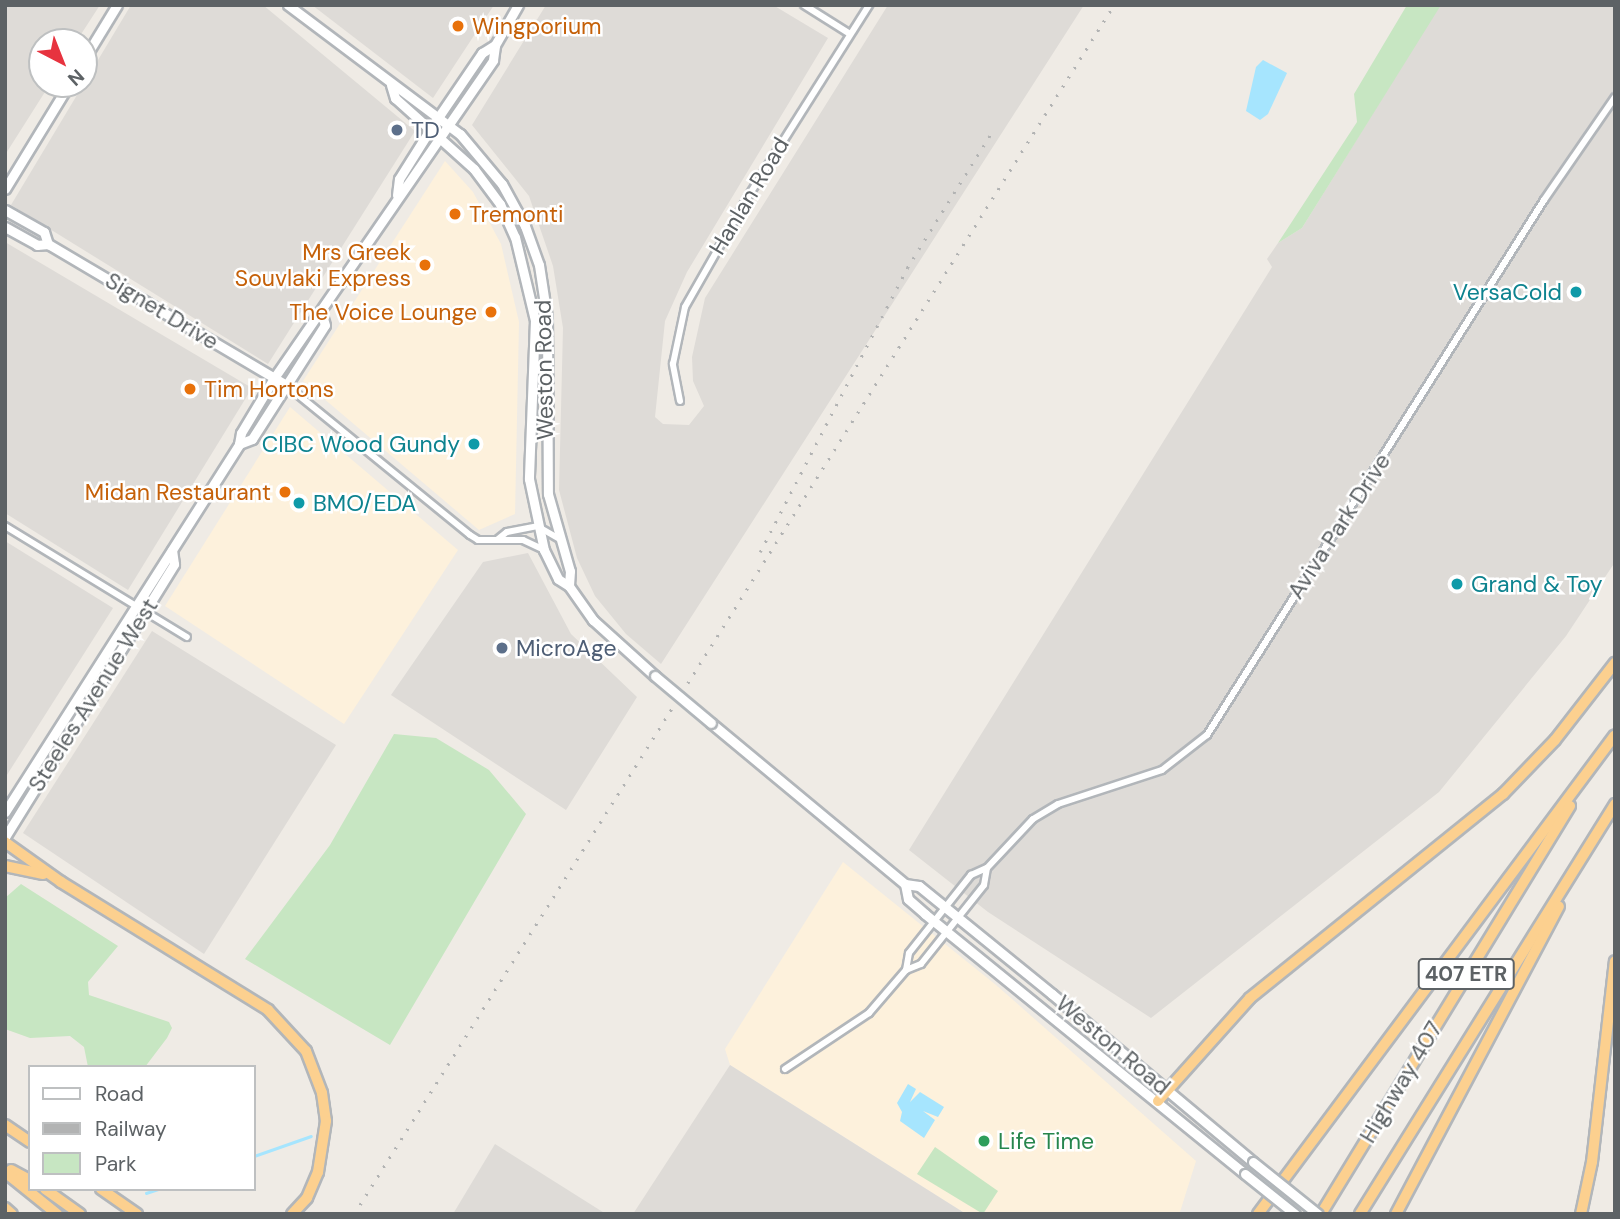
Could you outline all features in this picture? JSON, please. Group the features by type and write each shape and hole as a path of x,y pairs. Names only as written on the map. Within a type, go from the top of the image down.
{"highway":[{"path":"1158,1101 1250,998 1503,794 1555,740 1615,663"},
{"path":"1258,1214 1615,735"},
{"name":"Highway 407","path":"1319,1214 1615,735"},
{"path":"1396,1214 1613,808"},
{"name":"Highway 407","path":"1360,1214 1613,808"},
{"path":"5,839 61,882 268,1010 306,1051 322,1093 326,1121 318,1172 307,1198 292,1214"},
{"path":"5,866 20,866 61,882"},
{"path":"1581,1214 1592,1162 1615,961"},
{"path":"5,1125 28,1141"},
{"path":"5,1167 28,1180"},
{"path":"5,1172 28,1191"},
{"path":"29,1191 57,1214"},
{"path":"48,1191 80,1214"},
{"path":"104,1191 137,1214"},
{"path":"5,1212 12,1214"}],"main road":[{"path":"98,36 117,5"},
{"name":"Weston Road","path":"289,5 391,85 404,88 449,125 502,184 525,226 539,265 547,317 548,494 558,538 570,571 569,586"},
{"name":"Steeles Avenue West","path":"5,812 134,605 239,444 240,433 274,378 314,319 322,315 397,195 410,186 493,60 495,45 517,5"},
{"name":"Steeles Avenue West","path":"397,195 399,179 431,128 482,53 495,45"},
{"name":"Weston Road","path":"391,85 395,98 441,137 500,204 526,269 535,320 528,479 544,550 558,579 569,586 593,620 711,723 905,884 919,887 1319,1214"},
{"path":"5,189 60,98"},
{"name":"Signet Drive","path":"5,210 44,232 48,244"},
{"name":"Signet Drive","path":"5,227 37,245 48,244 286,386"},
{"name":"Steeles Avenue West","path":"239,444 252,439 325,325 322,315"},
{"name":"Steeles Avenue West","path":"5,839 174,564 172,550"},
{"name":"Weston Road","path":"905,884 908,899 934,922 1295,1214"}],"street":[{"path":"804,5 850,34"},
{"name":"Hanlan Road","path":"680,401 673,365 685,307 869,5"},
{"name":"Aviva Park Drive","path":"906,970 909,953 971,875 987,868 1033,820 1058,804 1162,770 1207,735 1544,200 1615,97"},
{"path":"286,386 470,535 523,540 544,550"},
{"path":"5,526 187,637"},
{"path":"498,539 507,532 537,526 558,538"},
{"name":"Aviva Park Drive","path":"906,970 921,964 958,920 984,885 987,868"},
{"path":"785,1069 869,1013 906,970"}],"shaded area":[{"path":"5,5 100,5 85,28 28,28 28,98 41,98 5,155"},
{"path":"131,5 263,5 415,131 268,364 11,205 75,98 98,98 98,60"},
{"path":"312,5 494,5 433,98"},
{"path":"546,5 773,5 828,38 687,272 665,321 655,417 663,424 689,425 704,406 693,381 692,357 705,298 888,5 1084,5 661,664 626,634 595,596 577,558 559,490 563,328 553,266 529,196 472,125"},
{"path":"1440,5 1615,5 1615,562 1566,636 1439,792 1151,1018 988,912 909,850 1272,267 1267,259 1278,243 1302,228"},
{"path":"445,161 473,192 501,244 519,322 515,514 479,530 303,381"},
{"path":"5,242 252,388 128,590 5,513"},
{"path":"290,407 458,550 344,724 165,606"},
{"path":"5,541 113,608 5,778"},
{"path":"528,553 571,634 637,697 566,810 391,695 483,562"},
{"path":"152,631 336,745 204,954 23,833"},
{"path":"843,862 996,985 1196,1161 1180,1212 966,1214 730,1065 725,1049"},
{"path":"730,1065 966,1214 633,1214"},
{"path":"495,1144 606,1214 453,1214"}],"green space":[{"path":"1407,5 1441,5 1302,228 1278,243 1357,122 1354,94"},
{"path":"394,734 436,738 489,770 526,814 390,1045 245,959 330,845"},
{"path":"21,884 118,946 88,982 89,995 169,1022 172,1028 167,1038 147,1065 88,1065 84,1047 70,1036 30,1038 5,1029 5,898"},
{"path":"935,1147 998,1191 983,1214 917,1174"}],"water":[{"path":"1263,60 1287,73 1268,114 1260,120 1246,111 1256,67"},
{"path":"908,1084 916,1089 910,1102 920,1092 944,1107 938,1117 923,1111 935,1120 924,1138 900,1121 902,1112 897,1103"}],"waterway":[{"path":"256,1155 311,1136"},
{"path":"146,1193 152,1191"}],"railway":[{"path":"354,1214 1114,5"},
{"path":"760,552 907,268 992,132"}],"place":[{"name":"Wingporium","path":"458,26"},
{"name":"TD","path":"397,130"},
{"name":"Tremonti","path":"455,214"},
{"name":"Mrs Greek Souvlaki Express","path":"425,265"},
{"name":"VersaCold","path":"1576,292"},
{"name":"The Voice Lounge","path":"491,312"},
{"name":"Tim Hortons","path":"190,389"},
{"name":"CIBC Wood Gundy","path":"474,444"},
{"name":"Midan Restaurant","path":"285,492"},
{"name":"BMO/EDA","path":"299,503"},
{"name":"Grand & Toy","path":"1457,584"},
{"name":"MicroAge","path":"502,648"},
{"name":"Life Time","path":"984,1141"}]}
